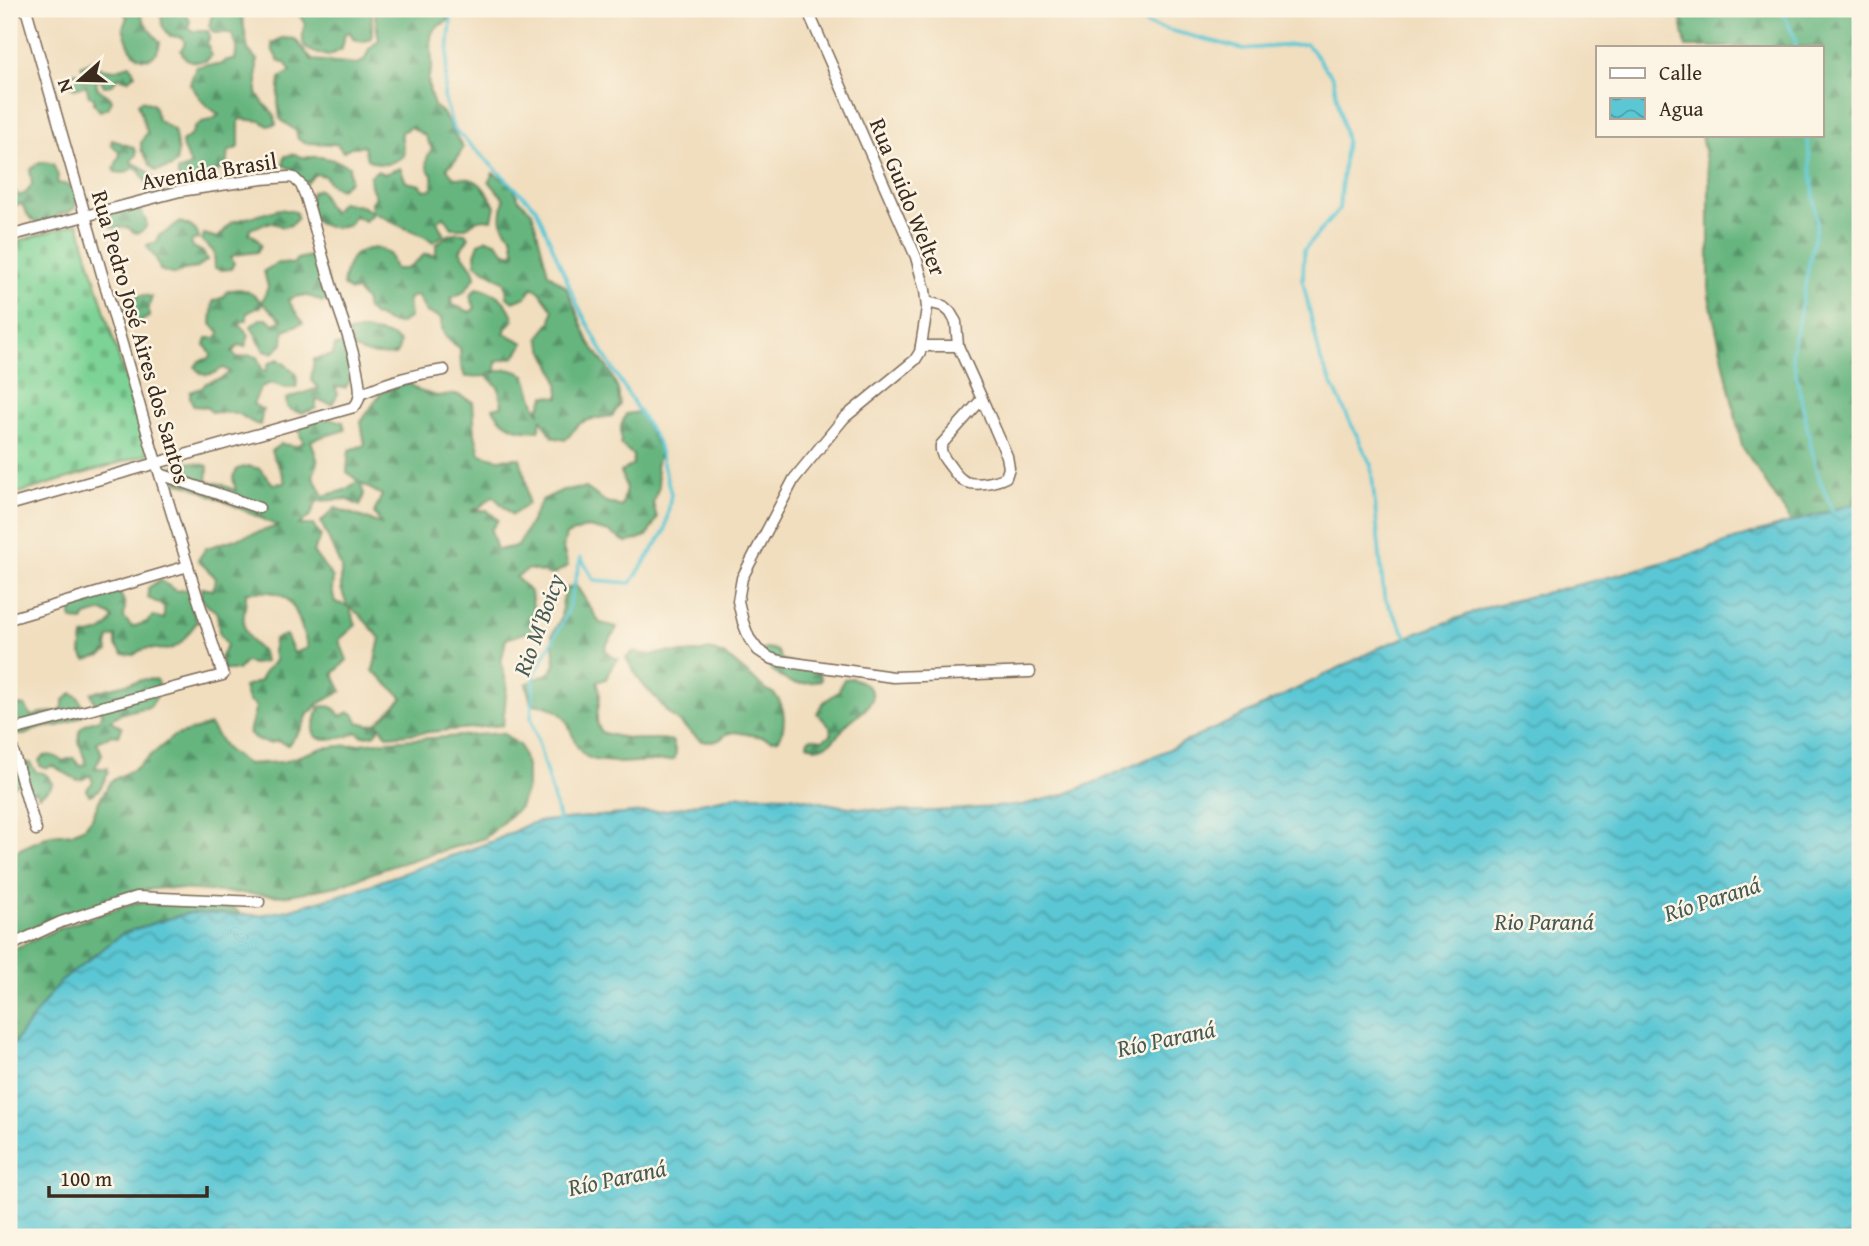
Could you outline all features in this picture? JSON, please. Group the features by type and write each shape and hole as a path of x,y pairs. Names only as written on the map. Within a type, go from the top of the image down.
{"street":[{"name":"Rua Pedro José Aires dos Santos","path":"9,731 223,675 160,474 26,9"},
{"name":"Rua Guido Welter","path":"807,9 916,257 927,308 921,346 915,360 844,418 794,479 741,578 738,601 743,622 749,638 758,650 780,661 893,677 1030,672"},
{"name":"Avenida Brasil","path":"9,236 180,191 294,178 301,185 306,197 352,349 360,394"},
{"path":"927,302 943,306 956,322 958,346 982,399 1007,456 1009,468 1006,477 999,481 974,484 965,482 957,475 940,449 982,399"},
{"path":"921,346 958,346"},
{"path":"9,505 354,407 360,394 390,381 444,370"},
{"path":"160,474 259,508"},
{"path":"9,619 188,566"},
{"path":"9,737 36,830"},
{"path":"9,946 61,922 137,897 259,902"}],"green space":[{"path":"121,9 147,9 141,16 160,42 157,53 153,56 145,59 130,48 123,28 127,17"},
{"path":"161,9 183,9 190,21 188,28 193,31 208,31 210,37 207,42 211,56 206,61 194,61 185,57 181,50 185,43 182,37 170,36 162,25"},
{"path":"302,9 370,9 371,39 362,42 353,39 350,32 345,33 342,49 329,56 310,51 303,39 305,24 300,16"},
{"path":"375,9 447,9 448,21 438,26 431,37 432,67 428,79 430,93 434,106 442,112 463,148 457,159 447,168 454,178 475,181 484,188 495,206 492,220 477,220 466,228 452,228 444,216 437,222 444,235 433,242 373,213 365,221 355,216 349,225 340,227 323,225 313,217 310,210 312,192 319,189 333,213 341,202 361,206 372,212 371,202 376,198 370,176 377,171 384,174 400,168 406,182 421,185 424,190 433,189 432,175 426,162 432,149 425,136 411,127 401,132 404,156 382,164 367,159 364,146 351,147 343,152 337,144 306,143 298,139 296,131 280,119 280,78 291,71 285,63 278,60 272,43 282,38 295,39 312,60 358,64 379,40"},
{"path":"1679,9 1860,9 1860,502 1792,523 1742,446 1709,296 1709,176 1701,136 1824,136 1824,46 1686,46"},
{"path":"230,13 242,16 248,50 257,60 257,93 274,114 276,124 268,126 261,121 239,119 239,147 228,152 226,167 203,180 183,183 178,177 178,170 191,165 182,142 191,135 195,127 219,115 203,102 190,84 196,67 220,65 227,60 235,60 237,46 231,33 214,33 209,26 212,14"},
{"path":"91,61 101,68 114,70 130,65 135,74 128,80 118,77 112,85 104,86 101,80 96,80 99,90 112,100 109,107 100,111 94,104 94,98 89,96 86,85 75,89 68,81 69,75 75,72 81,74 84,70 81,66"},
{"path":"142,100 154,105 158,120 174,130 178,151 176,163 172,167 156,171 141,150 141,143 147,132 138,103"},
{"path":"112,140 133,147 136,156 131,163 148,173 155,182 152,185 148,185 138,169 133,168 124,173 115,172 120,155 111,144"},
{"path":"295,154 327,158 349,166 350,181 340,189 330,184 325,176 315,174 307,183 301,181 292,169 283,165 285,156"},
{"path":"45,162 53,164 58,176 57,183 69,185 77,194 75,208 58,214 56,221 39,223 31,219 22,204 9,206 9,186 19,196 26,193 32,184 30,170"},
{"path":"493,173 512,184 519,200 532,212 548,273 566,287 589,342 610,372 618,390 620,405 612,416 580,423 565,440 553,437 541,419 539,430 532,430 518,429 501,419 493,408 502,406 499,388 487,376 465,377 460,348 445,336 441,318 426,312 417,295 408,299 410,317 400,324 373,315 357,291 350,291 343,285 349,262 357,253 379,248 390,255 395,269 407,269 425,254 436,255 436,245 446,237 465,233 469,237 460,251 473,269 475,277 464,292 451,298 453,305 470,312 475,308 470,296 476,288 489,291 505,302 514,320 504,333 524,343 515,357 496,361 496,370 492,373 508,370 525,375 540,414 539,408 545,396 559,397 555,372 539,337 551,322 553,310 539,291 532,287 526,297 513,302 507,297 505,282 476,264 475,254 479,243 487,239 496,242 505,252 515,254 512,236 503,224 504,199 489,181"},
{"path":"129,206 141,211 146,221 144,230 135,232 128,227 112,228 107,222 115,211"},
{"path":"280,209 296,212 297,219 291,225 282,227 270,223 250,229 249,234 256,237 261,245 257,252 234,255 231,258 234,263 231,269 215,268 214,252 202,241 204,234 218,238 232,222"},
{"path":"179,222 197,232 199,239 191,243 203,252 207,260 197,268 171,274 160,270 147,245 157,242 158,236"},
{"path":"78,223 148,454 9,496 9,244"},
{"path":"310,256 326,275 329,300 322,302 309,296 301,296 288,300 303,323 284,330 283,344 273,353 264,351 251,326 260,319 268,319 274,324 282,320 262,303 247,313 247,320 238,323 249,335 245,347 239,345 232,352 238,358 250,355 257,357 263,371 267,370 268,364 278,359 296,373 296,387 286,388 271,383 261,387 253,404 263,410 260,425 235,413 212,412 206,407 194,406 190,392 230,372 223,368 212,374 205,374 195,367 199,361 210,358 211,354 205,345 207,338 216,338 220,333 211,324 213,301 224,297 226,292 241,289 262,302 268,287 264,271 278,263 293,264 297,259"},
{"path":"137,296 152,297 149,317 139,322 122,316 124,308 133,306"},
{"path":"364,330 396,339 400,343 398,351 395,355 379,355 353,348 348,332"},
{"path":"335,345 345,346 351,354 348,363 350,381 345,388 335,387 338,394 332,404 316,400 316,408 308,412 301,413 287,407 286,399 319,388 311,380 314,359 333,355"},
{"path":"408,382 419,391 437,396 456,394 473,402 475,434 480,454 497,459 520,458 528,504 512,515 493,496 471,511 487,510 498,520 491,530 497,550 518,546 542,500 563,490 586,488 606,502 622,507 626,488 621,472 633,464 633,455 621,445 621,426 626,414 639,412 660,451 656,467 659,486 653,503 657,518 647,536 627,543 609,532 588,527 566,535 563,548 568,566 552,575 529,569 516,577 531,593 534,614 531,631 506,639 501,663 507,684 503,725 388,736 378,724 379,730 374,735 363,736 356,732 337,739 316,737 313,731 319,707 332,707 340,716 350,712 358,722 370,725 377,723 403,698 373,671 380,638 360,615 349,607 356,625 339,640 347,660 333,674 342,691 320,703 308,714 302,728 288,745 277,741 258,741 249,733 256,706 248,701 244,687 260,681 264,672 275,661 274,639 286,635 294,653 308,648 301,624 294,608 283,596 272,592 246,592 245,629 263,652 265,662 245,662 238,670 224,670 220,658 227,645 219,632 217,612 200,598 202,588 213,590 216,578 198,560 206,548 278,526 191,486 175,482 166,471 181,463 202,464 208,466 207,482 221,484 236,491 233,478 237,469 248,466 260,469 273,484 285,483 271,451 281,444 296,446 304,442 300,428 316,421 332,419 343,422 345,430 311,440 318,462 313,476 323,496 345,490 358,481 347,472 349,450 365,445 361,422 381,393","holes":["360,483 382,495 374,513 381,524 335,508 321,522 341,567 341,588 347,606 335,602 333,578 313,552 321,536 313,525 299,525 311,515 317,501 346,499 360,506 364,494"]},
{"path":"160,580 176,591 188,589 197,622 183,641 167,650 151,648 134,655 123,654 116,646 116,636 109,638 108,651 86,660 81,654 83,636 100,632 113,619 102,611 86,616 83,621 73,620 71,609 80,605 90,595 117,587 125,604 124,618 132,627 147,622 153,616 164,619 164,606 148,598 148,588"},
{"path":"576,585 600,623 617,627 605,649 611,656 619,659 613,664 606,679 597,682 600,696 597,719 601,732 628,738 672,741 676,752 674,760 619,763 591,759 578,747 566,721 557,711 531,703 526,684 551,672 555,664 552,635 561,618 567,588"},
{"path":"766,648 777,651 782,660 819,670 821,680 799,684 787,681 771,669 764,658 761,653"},
{"path":"710,650 726,656 779,700 784,716 779,739 771,740 735,732 719,740 701,741 667,712 643,685 626,658 633,652 651,655"},
{"path":"852,678 865,684 872,692 868,706 827,744 815,748 807,744 812,738 822,740 831,735 830,727 817,713 824,702 838,692 844,679"},
{"path":"146,679 157,680 160,691 150,707 124,713 110,720 122,728 119,736 111,735 97,742 102,754 95,768 107,768 108,773 96,792 89,795 86,790 93,782 90,775 77,780 53,766 40,766 39,760 43,756 62,761 73,758 80,766 86,764 79,742 80,731 89,722 99,719 103,713 97,708 91,693"},
{"path":"72,693 78,697 85,711 82,716 59,726 46,727 24,735 13,735 9,730 9,710 18,705 25,706 32,717 40,713 58,712 63,707 63,701"},
{"path":"210,725 227,750 247,764 283,762 322,748 503,733 520,746 527,766 527,787 520,807 485,838 337,886 284,896 164,888 144,890 56,918 9,941 9,854 51,835 72,833 85,827 111,781 136,768 174,736"},
{"path":"11,757 30,763 36,772 46,774 52,783 51,787 39,796 36,791 30,793 23,782 9,788"},
{"path":"137,902 233,908 241,914 190,913 122,934 58,984 9,1050 9,951 63,927"}],"water":[{"name":"Rio Paraná","path":"1860,502 1860,1237 9,1237 9,1050 58,984 122,934 190,913 260,915 288,910 350,892 496,840 529,824 544,821 667,810 740,795 790,796 841,806 888,811 935,811 1022,805 1063,795 1238,718 1385,645 1491,606 1686,556"}],"waterway":[{"name":"Rio M'Boicy","path":"452,9 444,97 453,128 536,208 577,304 606,358 657,441 671,494 665,531 631,583 594,580 581,558 567,613 534,676 531,717 560,822"},
{"path":"1129,9 1149,25 1243,49 1307,44 1333,78 1346,140 1339,209 1304,250 1303,282 1321,361 1371,465 1384,597 1409,641"},
{"path":"1781,9 1795,38 1796,46"},
{"path":"1807,136 1817,222 1792,354 1816,470 1833,512"}],"water label":[{"name":"Río Paraná","path":"1712,899"},
{"name":"Río Paraná","path":"1166,1039"},
{"name":"Río Paraná","path":"617,1178"}]}
